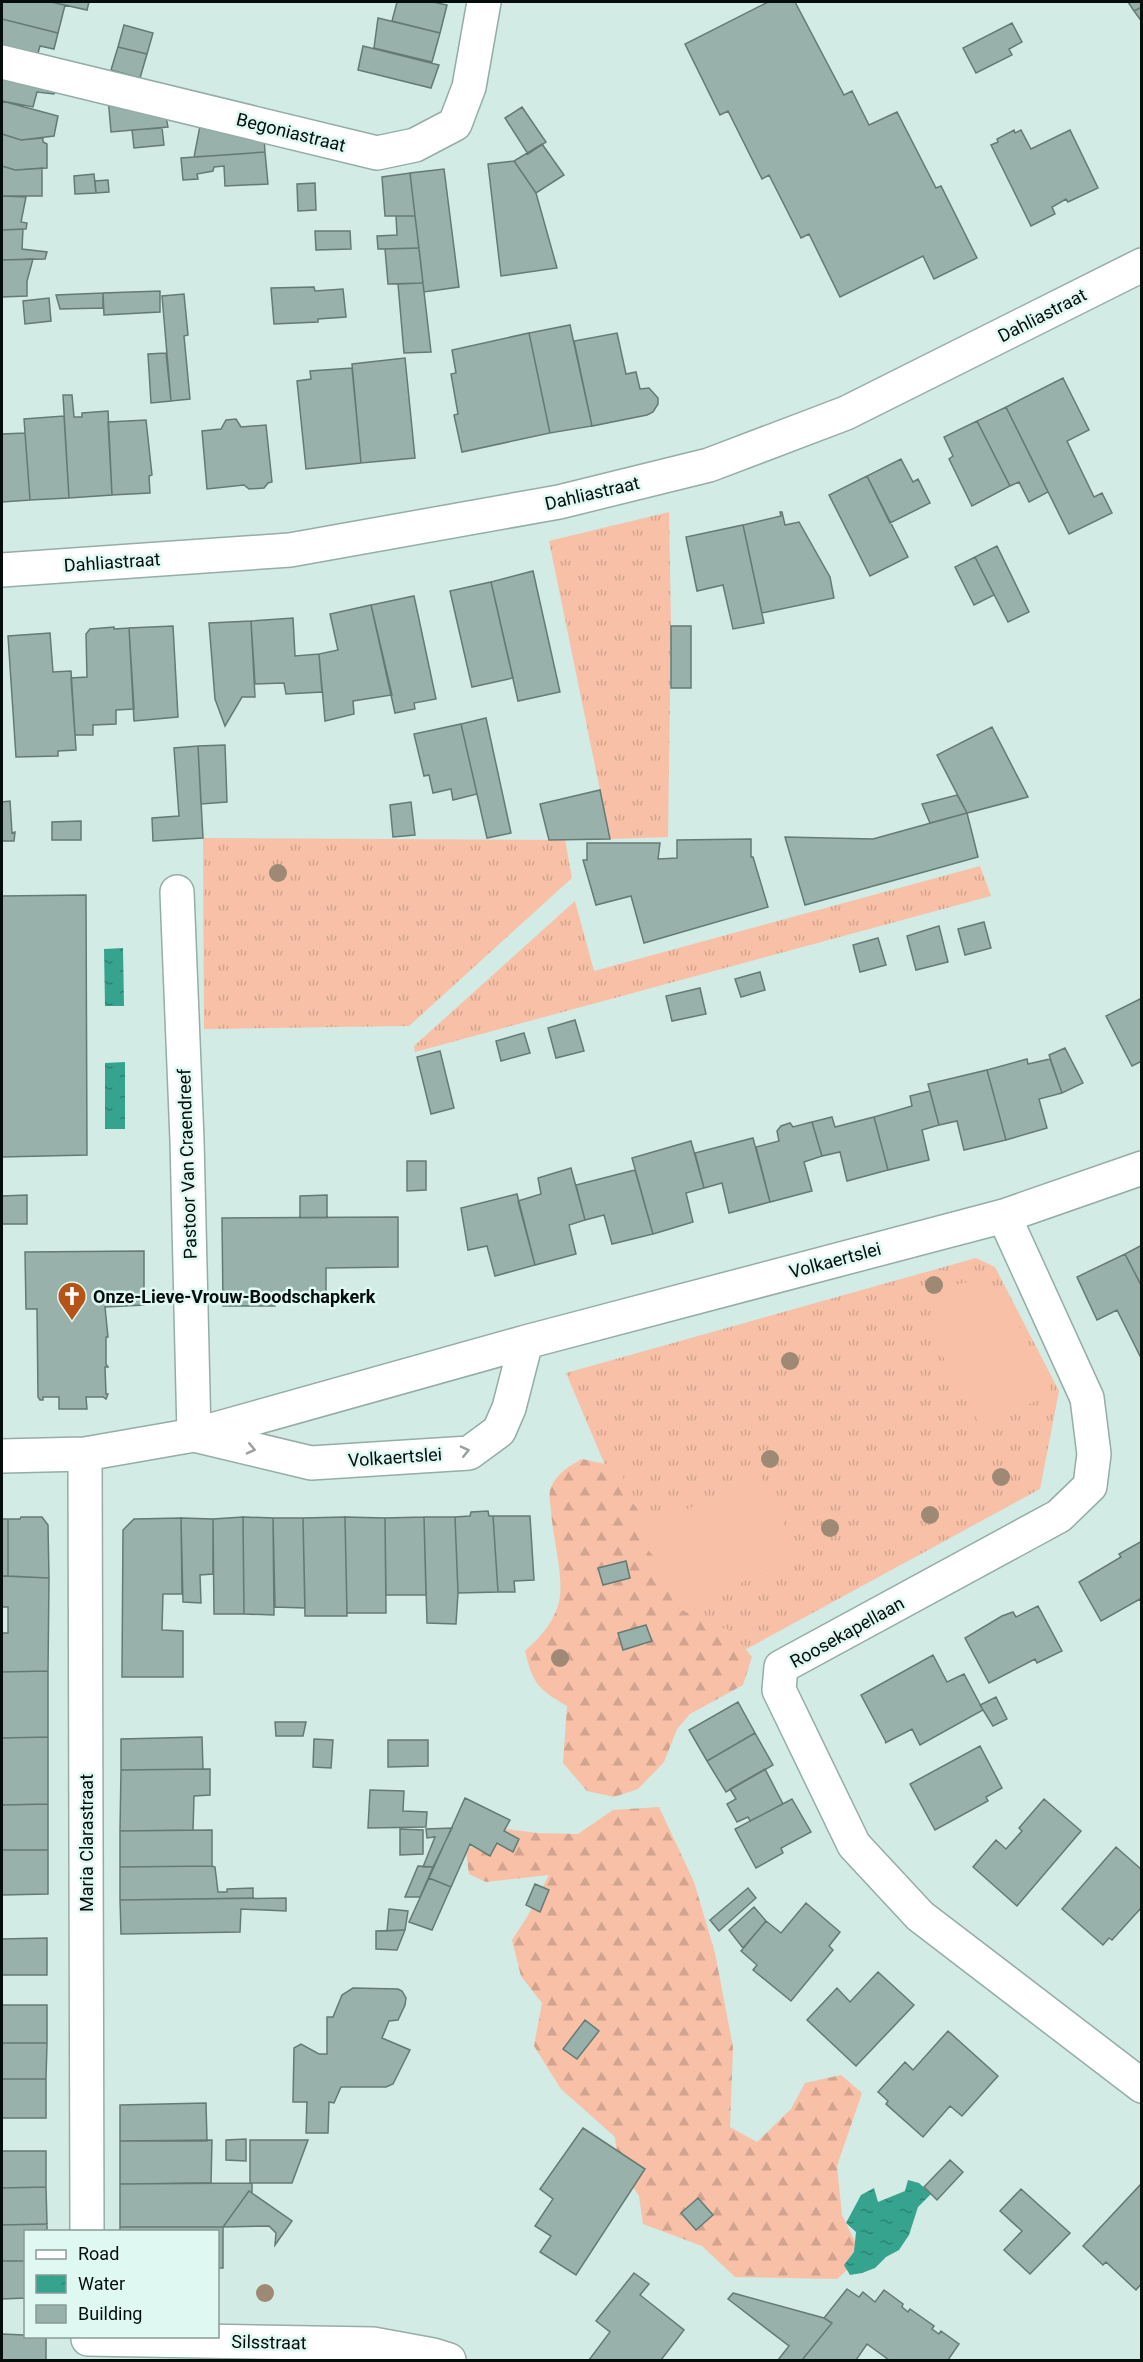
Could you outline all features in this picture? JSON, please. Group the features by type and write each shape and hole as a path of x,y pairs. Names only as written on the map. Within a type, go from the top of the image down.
{"street":[{"name":"Begoniastraat","path":"2,62 376,153 415,145 455,124 469,87 484,2"},
{"name":"Dahliastraat","path":"2,570 290,550 560,502 709,465 846,413 1142,265"},
{"name":"Pastoor Van Craendreef","path":"177,892 187,1140 194,1435"},
{"name":"Volkaertslei","path":"2,1456 85,1454 194,1435 526,1342 1004,1215 1142,1168"},
{"name":"Roosekapellaan","path":"1004,1215 1087,1398 1094,1454 1090,1486 1059,1516 781,1667 779,1690 854,1845 889,1884 920,1916 1142,2086"},
{"name":"Volkaertslei","path":"194,1435 311,1462 469,1452 499,1431 509,1408 526,1342"},
{"name":"Maria Clarastraat","path":"85,1454 87,2230"},
{"name":"Silsstraat","path":"88,2345 373,2344 433,2355 449,2361"}],"green space":[{"path":"669,512 671,626 668,837 610,839 549,541"},
{"path":"203,838 565,840 572,878 409,1026 204,1029"},
{"path":"980,866 991,896 415,1052 414,1046 575,901 594,971"},
{"path":"976,1258 995,1267 1059,1391 1040,1489 695,1677 566,1373"},
{"path":"969,1282 994,1287 1003,1294 1052,1392 982,1429 930,1332 933,1305 940,1293 954,1285"},
{"path":"582,1459 619,1467 633,1503 647,1523 642,1531 649,1551 674,1580 684,1611 712,1625 730,1630 752,1657 743,1685 690,1714 677,1729 664,1762 638,1789 614,1797 587,1791 563,1763 567,1706 549,1695 538,1684 525,1651 548,1625 558,1606 560,1596 560,1572 550,1491 558,1476"},
{"path":"760,1474 799,1555 680,1612 642,1531"},
{"path":"659,1807 694,1882 715,1953 733,2047 730,2127 757,2142 791,2109 805,2083 841,2075 862,2093 837,2166 842,2215 862,2256 837,2279 735,2277 702,2246 643,2224 639,2196 618,2165 615,2137 561,2089 534,2046 542,2003 521,1976 512,1940 549,1875 486,1882 469,1874 466,1852 490,1827 537,1833 578,1834 613,1810"}],"water":[{"path":"123,948 124,1006 105,1006 104,949"},
{"path":"125,1062 125,1129 105,1129 105,1063"},
{"path":"908,2180 919,2183 931,2194 918,2207 909,2235 899,2250 886,2257 875,2268 850,2275 844,2265 854,2252 856,2232 846,2223 861,2195 874,2188 878,2202 905,2191"}],"building":[{"path":"2,2 51,2 65,5 58,33 2,19"},
{"path":"51,2 89,2 87,10"},
{"path":"397,2 433,2 447,5 440,33 392,21"},
{"path":"768,2 795,2 844,95 852,91 869,125 897,112 936,188 941,186 977,258 934,279 923,256 840,297 809,234 801,238 769,175 762,179 728,111 720,115 685,44"},
{"path":"1128,2 1142,2 1142,7 1134,11"},
{"path":"1142,7 1142,22 1134,11"},
{"path":"378,18 440,33 432,62 374,48"},
{"path":"2,19 58,33 54,49 40,46 36,60 2,51"},
{"path":"1012,23 1022,42 1009,49 1012,55 976,73 963,48"},
{"path":"124,25 153,33 147,54 118,47"},
{"path":"363,46 439,65 431,88 358,70"},
{"path":"118,47 147,54 140,78 111,70"},
{"path":"2,69 60,83 54,94 37,92 33,107 2,101"},
{"path":"108,97 165,112 168,127 111,132"},
{"path":"2,101 58,116 54,136 21,140 2,134"},
{"path":"522,107 546,142 528,154 505,118"},
{"path":"200,126 264,137 265,152 194,157"},
{"path":"162,128 164,145 134,148 132,130"},
{"path":"1014,130 1015,133 1021,130 1031,149 1070,130 1098,188 1068,202 1066,199 1052,207 1055,214 1031,226 991,145"},
{"path":"2,134 21,140 43,138 43,142 47,144 47,168 15,170 2,166"},
{"path":"542,144 564,175 536,193 514,161"},
{"path":"265,152 268,184 225,186 224,166 214,167 213,171 197,174 198,179 183,180 181,158"},
{"path":"514,161 536,193 557,268 501,276 488,164"},
{"path":"2,166 15,170 42,168 42,196 2,196"},
{"path":"444,169 459,287 424,292 410,173"},
{"path":"410,173 415,216 385,216 382,177"},
{"path":"94,174 96,193 75,194 74,176"},
{"path":"108,180 109,192 96,193 95,181"},
{"path":"315,183 316,210 298,211 297,184"},
{"path":"2,196 26,197 21,222 27,223 26,229 2,230"},
{"path":"396,216 415,216 419,248 378,249 377,236 397,235"},
{"path":"23,229 22,249 47,252 45,259 2,260 2,230"},
{"path":"315,231 350,231 351,249 316,250"},
{"path":"419,248 423,283 388,284 385,249"},
{"path":"33,259 27,281 27,296 2,297 2,260"},
{"path":"423,283 431,352 404,353 398,284"},
{"path":"314,287 315,291 343,289 346,317 318,319 318,322 274,324 271,288"},
{"path":"160,291 160,312 104,315 103,293"},
{"path":"103,293 103,308 60,309 56,295"},
{"path":"184,294 188,335 184,336 190,399 171,401 162,296"},
{"path":"49,298 51,321 25,324 23,301"},
{"path":"570,325 592,426 550,433 529,333"},
{"path":"529,333 550,433 462,452 454,415 458,414 451,374 456,373 452,350"},
{"path":"617,333 626,374 636,372 640,389 649,388 658,398 658,404 653,412 647,415 592,426 574,341"},
{"path":"166,353 171,401 151,403 148,354"},
{"path":"405,358 415,458 361,463 352,364"},
{"path":"352,368 361,463 306,469 297,381 311,379 310,371"},
{"path":"1063,378 1089,430 1067,441 1094,497 1102,493 1112,513 1069,534 1006,407"},
{"path":"63,395 72,395 74,417 82,417 82,413 108,411 112,495 69,498"},
{"path":"1006,407 1048,492 1029,502 1019,482 1010,486 977,421"},
{"path":"64,416 69,498 30,500 24,419"},
{"path":"236,419 241,427 266,425 272,482 264,488 249,489 244,485 207,489 202,431 221,429 226,420"},
{"path":"146,420 152,475 149,476 150,493 112,495 108,422"},
{"path":"977,421 1010,486 972,506 949,459 953,456 944,437"},
{"path":"25,433 30,500 2,502 2,434"},
{"path":"901,459 913,482 918,479 930,503 890,523 867,476"},
{"path":"867,476 908,557 870,576 829,495"},
{"path":"780,512 782,512 785,525 799,522 830,577 834,598 762,613 743,525 781,516"},
{"path":"743,525 764,623 733,629 723,585 697,591 686,537"},
{"path":"997,546 1029,612 1008,622 975,557"},
{"path":"975,557 994,595 974,605 955,567"},
{"path":"533,571 560,692 518,701 491,582"},
{"path":"491,582 513,678 472,687 450,591"},
{"path":"414,596 436,699 414,703 415,709 395,713 371,605"},
{"path":"371,605 392,695 353,701 354,714 325,721 319,654 338,650 330,614"},
{"path":"293,618 295,656 319,654 322,692 286,694 284,683 255,684 251,621"},
{"path":"251,621 255,697 242,697 225,726 215,699 209,623"},
{"path":"173,626 178,717 134,721 129,628"},
{"path":"671,626 691,626 691,688 671,688"},
{"path":"114,627 114,629 129,628 134,709 116,710 116,724 93,725 93,735 75,735 71,678 87,677 86,634 90,629"},
{"path":"50,633 53,672 71,671 76,750 58,751 58,756 16,757 8,636"},
{"path":"486,718 511,833 487,838 461,724"},
{"path":"461,724 477,794 453,800 451,789 433,793 429,775 424,776 414,734"},
{"path":"992,727 1028,797 967,813 937,755"},
{"path":"225,745 227,802 201,804 198,746"},
{"path":"198,746 203,838 153,841 152,818 179,816 174,748"},
{"path":"600,790 610,839 549,840 540,804"},
{"path":"957,795 967,813 930,823 922,804"},
{"path":"10,801 12,833 15,832 14,841 2,841 2,802"},
{"path":"411,802 415,835 393,837 390,805"},
{"path":"967,813 978,857 805,905 785,837 873,839"},
{"path":"81,821 81,840 52,840 52,822"},
{"path":"751,839 751,857 753,857 768,907 644,943 631,896 596,905 583,860 587,860 587,843 660,843 658,859 677,858 677,840"},
{"path":"86,895 87,1155 2,1157 2,896"},
{"path":"984,922 991,948 965,955 958,929"},
{"path":"939,926 948,962 916,970 907,936"},
{"path":"878,938 886,965 860,972 853,945"},
{"path":"760,972 765,990 741,997 735,979"},
{"path":"700,988 706,1014 672,1021 666,996"},
{"path":"1142,998 1142,1061 1132,1066 1106,1016"},
{"path":"575,1020 584,1051 556,1058 548,1028"},
{"path":"524,1033 530,1053 501,1061 496,1041"},
{"path":"1065,1048 1083,1083 1062,1093 1049,1055"},
{"path":"440,1051 454,1108 431,1114 417,1057"},
{"path":"1027,1059 1028,1064 1050,1059 1062,1093 1039,1099 1047,1128 1006,1140 987,1070"},
{"path":"987,1070 1006,1140 964,1150 957,1121 939,1125 928,1084"},
{"path":"930,1091 939,1125 922,1130 929,1160 888,1170 874,1117 912,1106 910,1096"},
{"path":"832,1117 835,1127 874,1117 888,1170 847,1181 840,1152 822,1156 812,1122"},
{"path":"812,1122 822,1156 804,1162 812,1191 770,1202 756,1147 779,1141 777,1131 781,1126 790,1123 793,1127"},
{"path":"753,1138 770,1202 729,1213 722,1183 704,1188 695,1153"},
{"path":"691,1141 704,1188 686,1193 693,1222 653,1234 632,1158"},
{"path":"407,1161 426,1161 426,1190 407,1191"},
{"path":"571,1168 585,1220 569,1225 576,1254 535,1265 518,1201 541,1194 538,1178"},
{"path":"635,1170 653,1234 612,1244 604,1215 585,1220 576,1185"},
{"path":"517,1194 535,1265 495,1276 487,1246 468,1250 461,1208"},
{"path":"27,1195 27,1224 2,1224 2,1196"},
{"path":"327,1195 327,1218 300,1218 300,1196"},
{"path":"398,1217 398,1267 326,1268 326,1294 275,1294 275,1306 223,1306 222,1218"},
{"path":"1142,1245 1142,1287 1125,1254"},
{"name":"Onze-Lieve-Vrouw-Boodschapkerk","path":"144,1251 144,1305 105,1307 108,1337 106,1337 106,1364 108,1367 105,1367 106,1394 108,1394 106,1399 86,1397 87,1409 59,1409 59,1397 43,1397 43,1400 40,1400 38,1397 37,1309 26,1309 25,1252"},
{"path":"1125,1254 1142,1287 1142,1360 1117,1310 1097,1320 1077,1277"},
{"path":"488,1511 489,1516 493,1516 498,1592 458,1593 455,1517 470,1516 471,1512"},
{"path":"493,1516 530,1516 534,1580 514,1581 515,1592 498,1592"},
{"path":"21,1517 42,1517 48,1525 49,1578 8,1576 8,1519 20,1519"},
{"path":"243,1517 244,1614 214,1614 213,1519"},
{"path":"243,1517 273,1518 274,1615 244,1614"},
{"path":"345,1517 347,1616 305,1616 303,1518"},
{"path":"345,1517 385,1518 386,1613 347,1613"},
{"path":"424,1517 426,1595 386,1595 385,1518"},
{"path":"424,1517 455,1517 458,1593 456,1624 427,1623"},
{"path":"181,1518 182,1594 163,1594 162,1630 183,1631 183,1677 122,1677 123,1530 134,1519"},
{"path":"181,1518 213,1519 213,1574 200,1575 201,1603 183,1602"},
{"path":"273,1518 303,1518 305,1608 275,1607"},
{"path":"2,1519 8,1519 8,1576 2,1576"},
{"path":"1142,1541 1142,1602 1140,1599 1101,1621 1079,1582 1121,1557 1119,1554"},
{"path":"626,1561 630,1578 603,1585 598,1568"},
{"path":"2,1576 49,1578 48,1671 2,1672 2,1633 8,1633 8,1607 2,1607"},
{"path":"1038,1606 1062,1651 1037,1663 1035,1659 989,1683 965,1638 1002,1616 1013,1612 1016,1617"},
{"path":"646,1625 652,1641 623,1650 618,1633"},
{"path":"933,1655 947,1682 964,1674 983,1710 920,1745 912,1729 885,1743 861,1695"},
{"path":"48,1671 48,1737 2,1738 2,1672"},
{"path":"996,1697 1007,1719 993,1726 980,1705"},
{"path":"738,1702 755,1733 707,1761 689,1730"},
{"path":"275,1722 306,1722 303,1736 276,1736"},
{"path":"755,1733 773,1765 726,1792 707,1761"},
{"path":"48,1737 48,1804 2,1805 2,1738"},
{"path":"202,1737 203,1769 121,1770 121,1739"},
{"path":"314,1739 333,1740 331,1768 313,1767"},
{"path":"388,1740 428,1740 428,1766 388,1767"},
{"path":"980,1746 1002,1788 986,1797 988,1801 935,1830 910,1784"},
{"path":"210,1769 210,1795 194,1796 193,1830 120,1831 121,1770"},
{"path":"765,1769 783,1804 750,1821 748,1817 737,1822 727,1804 736,1799 730,1789"},
{"path":"370,1790 404,1791 403,1811 427,1812 426,1827 368,1828"},
{"path":"465,1798 510,1820 504,1831 519,1839 513,1852 497,1843 490,1856 470,1844 451,1887 429,1878"},
{"path":"792,1799 811,1832 781,1848 783,1853 756,1868 735,1829"},
{"path":"1044,1799 1081,1831 1017,1906 973,1867 996,1840 1006,1849 1022,1831 1019,1828"},
{"path":"48,1804 48,1850 2,1850 2,1805"},
{"path":"452,1828 433,1867 423,1867 435,1837 427,1838 426,1829"},
{"path":"400,1829 423,1830 423,1854 400,1855"},
{"path":"212,1830 212,1866 120,1867 120,1831"},
{"path":"1116,1847 1142,1870 1142,1907 1112,1940 1109,1938 1103,1945 1062,1909"},
{"path":"2,1850 48,1850 48,1894 2,1895"},
{"path":"418,1866 433,1867 420,1897 405,1897"},
{"path":"120,1867 215,1867 218,1892 227,1892 227,1889 253,1888 253,1898 120,1900"},
{"path":"429,1878 451,1887 432,1930 409,1922"},
{"path":"535,1884 549,1890 540,1912 526,1905"},
{"path":"748,1888 756,1898 719,1931 710,1920"},
{"path":"286,1898 286,1911 241,1909 240,1932 121,1934 120,1900"},
{"path":"806,1903 840,1932 829,1946 833,1950 791,2001 753,1970 757,1965 741,1951 766,1921 781,1933"},
{"path":"754,1907 766,1921 743,1948 729,1930"},
{"path":"389,1909 408,1911 405,1930 387,1931"},
{"path":"405,1930 397,1950 376,1949 376,1931"},
{"path":"47,1938 47,1975 2,1975 2,1939"},
{"path":"878,1972 914,2005 856,2066 807,2020 837,1988 850,2002"},
{"path":"353,1988 402,1991 406,1998 405,2005 398,2020 389,2021 382,2038 410,2050 393,2084 386,2087 341,2087 334,2103 329,2102 328,2133 306,2133 307,2102 293,2102 294,2048 301,2044 319,2054 327,2054 327,2017 333,2017 342,1995"},
{"path":"2,2005 47,2005 47,2043 2,2043"},
{"path":"585,2020 599,2031 577,2059 563,2049"},
{"path":"948,2031 998,2076 962,2116 950,2106 923,2137 886,2104 888,2101 878,2092 905,2062 913,2070"},
{"path":"2,2043 47,2043 46,2079 2,2079"},
{"path":"2,2079 46,2079 46,2118 2,2118"},
{"path":"206,2103 207,2141 120,2141 120,2105"},
{"path":"583,2128 645,2169 576,2275 540,2252 551,2236 535,2226 553,2199 540,2189"},
{"path":"246,2139 246,2161 226,2160 226,2140"},
{"path":"212,2140 211,2183 120,2184 120,2141"},
{"path":"250,2140 308,2140 292,2183 250,2183"},
{"path":"2,2151 46,2151 46,2187 2,2188"},
{"path":"950,2160 963,2172 937,2200 924,2187"},
{"path":"252,2183 252,2193 249,2191 223,2227 120,2227 120,2184"},
{"path":"1142,2183 1142,2283 1136,2290 1106,2262 1103,2265 1083,2246"},
{"path":"46,2187 47,2224 2,2225 2,2188"},
{"path":"1021,2189 1070,2233 1030,2274 1004,2250 1022,2231 1000,2211"},
{"path":"249,2191 292,2221 275,2245 276,2233 269,2226 223,2227"},
{"path":"698,2198 713,2215 696,2230 681,2213"},
{"path":"47,2224 47,2230 24,2230 24,2261 2,2261 2,2225"},
{"path":"120,2227 223,2227 223,2268 219,2268 219,2230 120,2230"},
{"path":"2,2261 24,2261 24,2298 2,2299"},
{"path":"634,2273 649,2284 640,2295 684,2330 661,2360 589,2360 610,2332 596,2321"},
{"path":"847,2289 859,2297 863,2292 875,2302 884,2290 903,2304 902,2307 908,2312 910,2309 934,2326 932,2329 939,2334 941,2331 959,2344 948,2360 889,2360 867,2344 856,2360 802,2360 832,2323 824,2318"},
{"path":"733,2293 824,2318 832,2323 802,2360 778,2360 789,2346 728,2299"},
{"path":"2,2334 24,2335 24,2338 46,2338 46,2360 2,2360"}],"place":[{"name":"Onze-Lieve-Vrouw-Boodschapkerk","path":"72,1322"}]}
